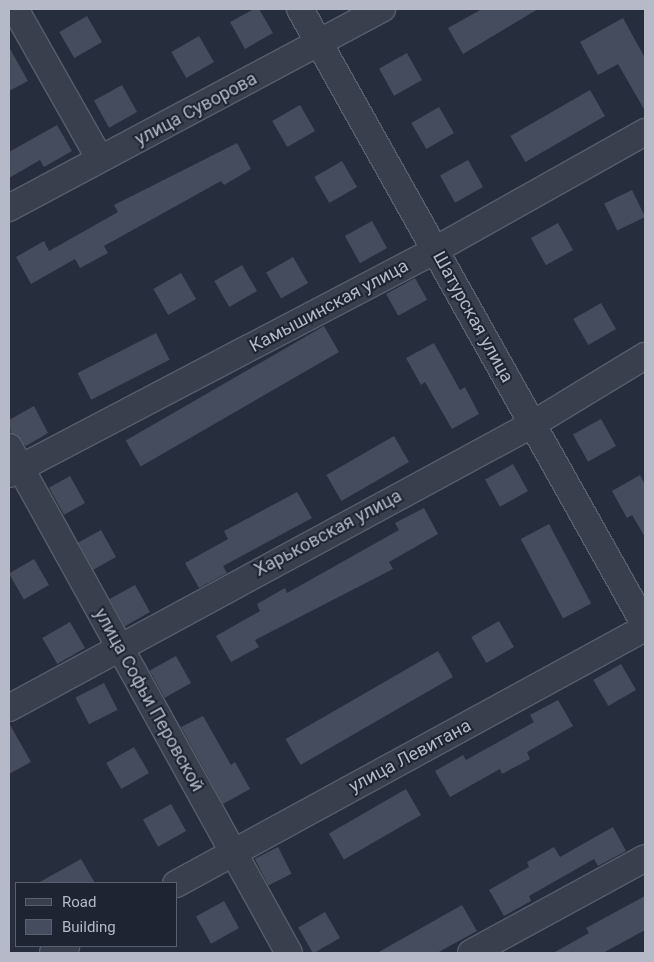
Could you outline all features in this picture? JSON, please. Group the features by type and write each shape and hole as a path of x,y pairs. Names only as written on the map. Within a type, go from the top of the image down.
{"street":[{"path":"15,9 100,159"},
{"name":"Шатурская улица","path":"300,9 645,627"},
{"name":"улица Суворова","path":"9,208 320,44 382,9"},
{"name":"Камышинская улица","path":"13,463 435,250 645,132"},
{"name":"Харьковская улица","path":"9,708 118,646 533,424 645,356"},
{"name":"улица Софьи Перовской","path":"13,463 118,646 289,953"},
{"name":"улица Левитана","path":"178,883 645,627"},
{"path":"471,953 645,858"},
{"path":"53,953 64,947"}],"building":[{"path":"254,9 259,9 273,33 245,49 230,22"},
{"path":"482,9 538,9 463,54 448,28"},
{"path":"87,16 102,42 74,58 59,32"},
{"path":"623,18 645,58 645,111 618,64 598,75 580,42"},
{"path":"199,36 214,62 186,78 171,52"},
{"path":"9,47 28,81 9,91"},
{"path":"407,53 422,80 394,96 379,69"},
{"path":"122,85 137,112 109,128 94,101"},
{"path":"590,90 605,116 525,162 510,136"},
{"path":"300,105 315,131 287,147 272,121"},
{"path":"439,107 454,133 426,149 411,123"},
{"path":"57,125 72,151 44,167 40,160 9,178 9,152"},
{"path":"237,143 251,169 224,185 221,181 104,246 108,253 80,268 75,259 31,284 16,257 44,241 49,251 118,212 114,205"},
{"path":"468,160 483,187 455,203 440,176"},
{"path":"342,161 357,187 329,203 314,177"},
{"path":"632,190 645,217 617,231 604,204"},
{"path":"372,221 387,248 360,263 345,236"},
{"path":"558,223 573,250 546,265 531,238"},
{"path":"293,257 308,283 281,298 266,272"},
{"path":"242,265 257,291 229,307 214,281"},
{"path":"181,273 196,299 168,315 153,289"},
{"path":"415,278 427,300 398,316 386,294"},
{"path":"601,303 616,329 588,345 573,319"},
{"path":"324,326 339,352 141,466 126,440"},
{"path":"156,333 170,360 91,400 78,373"},
{"path":"434,343 460,390 465,387 479,414 452,429 425,382 421,385 406,358"},
{"path":"34,406 48,433 26,446 11,433 9,420"},
{"path":"601,419 616,446 588,462 573,435"},
{"path":"394,436 409,462 341,501 326,475"},
{"path":"513,464 528,491 500,507 485,480"},
{"path":"640,475 645,485 645,537 632,515 627,518 612,491"},
{"path":"70,476 85,503 64,515 49,488"},
{"path":"297,492 312,518 223,566 227,573 199,588 185,563 228,539 224,531"},
{"path":"424,508 438,534 389,562 393,569 255,640 259,647 231,662 216,636 260,611 257,604 285,588 287,593 399,530 395,523"},
{"path":"549,524 591,603 563,618 521,539"},
{"path":"101,530 116,557 93,570 78,543"},
{"path":"34,559 49,585 24,599 9,573"},
{"path":"135,585 150,612 125,626 110,599"},
{"path":"499,621 514,647 486,663 471,637"},
{"path":"70,622 85,648 57,664 42,638"},
{"path":"438,651 453,677 301,765 286,739"},
{"path":"176,656 191,683 165,698 150,671"},
{"path":"621,664 636,690 608,706 593,680"},
{"path":"104,683 118,710 89,724 75,698"},
{"path":"558,700 573,726 527,752 530,759 502,774 500,769 450,797 435,771 463,755 466,760 534,722 530,715"},
{"path":"203,716 231,765 235,762 250,789 223,804 181,727"},
{"path":"9,723 31,762 9,774"},
{"path":"134,747 149,773 121,789 106,763"},
{"path":"406,789 421,815 344,859 329,834"},
{"path":"171,804 186,831 158,847 143,820"},
{"path":"613,827 626,851 598,866 594,859 529,896 531,901 504,916 489,890 529,867 527,862 554,847 560,857"},
{"path":"278,847 292,874 268,886 255,859"},
{"path":"81,859 94,882 40,882"},
{"path":"645,896 645,930 603,953 553,953 589,933 586,928"},
{"path":"224,901 239,928 211,944 196,917"},
{"path":"462,905 477,931 437,953 377,953"},
{"path":"325,912 340,938 313,953 298,928"}]}
